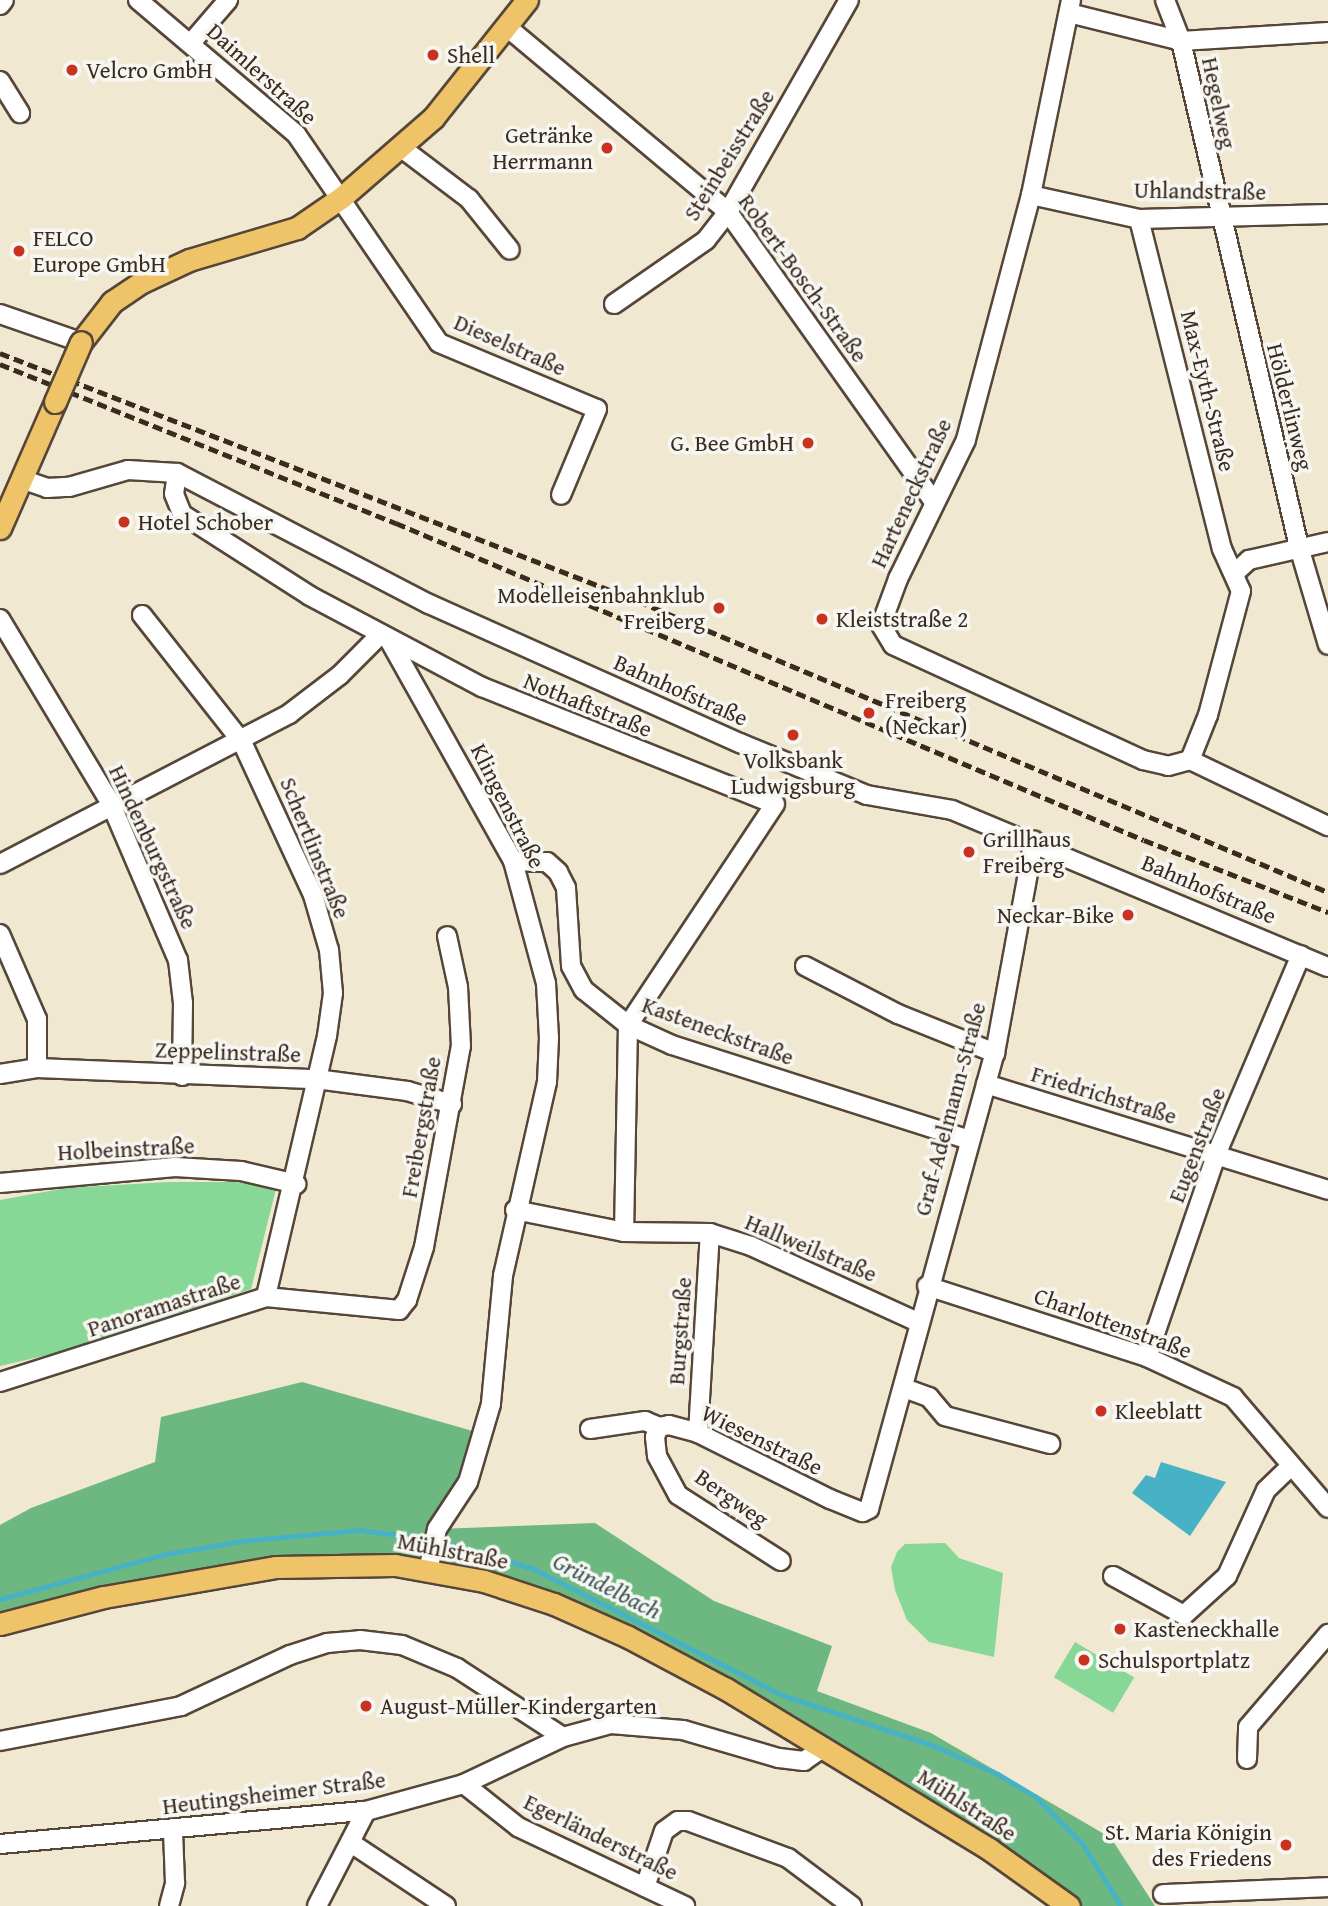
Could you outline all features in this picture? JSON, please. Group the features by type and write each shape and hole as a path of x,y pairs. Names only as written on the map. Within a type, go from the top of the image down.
{"main road":[{"path":"0,528 24,480 81,342 112,302 142,282 189,260 297,228 342,197 403,149 527,0"},
{"name":"Mühlstraße","path":"0,1624 104,1597 276,1567 430,1562 516,1590 628,1637 824,1747 989,1849 1069,1906"}],"street":[{"path":"0,5 4,0"},
{"name":"Daimlerstraße","path":"138,0 296,134 342,197"},
{"path":"191,43 228,0"},
{"name":"Steinbeisstraße","path":"614,304 706,240 728,212 849,0"},
{"name":"Hegelweg","path":"1165,0 1181,41 1219,219"},
{"path":"1070,6 1181,41 1328,32"},
{"name":"Harteneckstraße","path":"1070,6 1031,195 966,440 885,607 881,625 893,645 1143,760 1168,766 1190,760"},
{"name":"Robert-Bosch-Straße","path":"507,27 728,212 934,502"},
{"path":"0,81 20,113"},
{"path":"403,149 469,199 510,250"},
{"name":"Uhlandstraße","path":"1031,195 1139,219 1219,219 1328,214"},
{"name":"Dieselstraße","path":"342,197 439,342 597,409 561,495"},
{"name":"Max-Eyth-Straße","path":"1139,219 1222,549 1236,572 1241,591 1228,649 1190,760"},
{"name":"Hölderlinweg","path":"1219,219 1299,547 1328,645"},
{"path":"0,314 81,342"},
{"name":"Bahnhofstraße","path":"24,480 47,488 69,487 128,470 177,472 429,604 740,743 867,795 953,810 1034,841 1328,967"},
{"path":"0,864 111,804 242,742 340,676 385,636 310,596 182,514 175,504 177,472"},
{"path":"1236,572 1249,560 1328,542"},
{"name":"Schertlinstraße","path":"142,615 242,742 313,895 329,950 333,993 296,1184 266,1297"},
{"name":"Hindenburgstraße","path":"0,619 111,804 178,960 184,1003 182,1076"},
{"name":"Nothaftstraße","path":"385,636 494,693 775,804 628,1025"},
{"name":"Klingenstraße","path":"385,636 513,861 546,983 549,1038 547,1082 515,1210 503,1276 491,1404 468,1482 437,1529 430,1562"},
{"path":"1190,760 1328,826"},
{"name":"Graf-Adelmann-Straße","path":"869,1509 904,1388 927,1286 995,1053 1034,841"},
{"name":"Kasteneckstraße","path":"513,861 547,862 558,872 566,888 571,966 584,990 628,1025 672,1045 969,1140"},
{"path":"0,934 37,1019 37,1068"},
{"name":"Freibergstraße","path":"387,1312 399,1310 407,1300 416,1273 452,1104 461,1046 458,987 447,936"},
{"name":"Eugenstraße","path":"1147,1357 1216,1155 1301,955"},
{"path":"805,966 886,1009 995,1053"},
{"path":"624,1232 628,1025"},
{"name":"Zeppelinstraße","path":"0,1074 37,1068 182,1076 316,1079 407,1091 452,1104"},
{"name":"Friedrichstraße","path":"986,1084 1328,1190"},
{"name":"Holbeinstraße","path":"0,1183 175,1167 241,1171 296,1184"},
{"name":"Hallweilstraße","path":"515,1210 624,1232 710,1233 751,1246 918,1322"},
{"name":"Burgstraße","path":"698,1433 710,1233"},
{"name":"Charlottenstraße","path":"927,1286 1147,1357 1233,1396 1268,1432 1291,1466 1324,1497"},
{"name":"Panoramastraße","path":"0,1382 266,1297 387,1312"},
{"path":"904,1388 929,1397 945,1416 1050,1444"},
{"name":"Wiesenstraße","path":"590,1429 645,1421 659,1427 669,1424 698,1433 797,1485 863,1512 869,1509"},
{"name":"Bergweg","path":"659,1427 655,1437 657,1455 678,1495 782,1561"},
{"path":"1113,1576 1185,1615 1227,1576 1266,1490 1291,1466"},
{"path":"1247,1759 1248,1727 1328,1634"},
{"path":"0,1741 181,1706 290,1655 327,1643 360,1640 402,1645 457,1668 563,1737"},
{"name":"Heutingsheimer Straße","path":"0,1844 366,1811 464,1784 563,1737 611,1724 647,1725 727,1740 779,1758 804,1761 824,1747"},
{"name":"Egerländerstraße","path":"464,1784 518,1827 685,1906"},
{"path":"317,1906 366,1811"},
{"path":"645,1887 664,1831 678,1821 688,1821 788,1858 852,1906"},
{"path":"169,1906 175,1883 173,1830"},
{"path":"351,1843 446,1906"},
{"path":"1163,1894 1328,1887"}],"green space":[{"path":"168,1182 235,1182 276,1189 251,1289 56,1353 0,1366 0,1200 66,1188"},
{"path":"302,1382 483,1434 438,1529 595,1523 714,1601 832,1646 817,1691 931,1733 1111,1838 1155,1906 1069,1906 897,1792 554,1604 341,1563 0,1624 0,1525 31,1508 155,1462 161,1417"},
{"path":"945,1543 959,1558 1003,1573 994,1657 929,1642 907,1620 895,1590 891,1567 897,1552 905,1544"},
{"name":"Schulsportplatz","path":"1075,1642 1134,1678 1113,1713 1054,1677"}],"water":[{"path":"1161,1462 1226,1482 1190,1536 1132,1493 1146,1475 1155,1478"}],"waterway":[{"name":"Gründelbach","path":"0,1599 162,1555 241,1541 359,1530 431,1539"},
{"name":"Gründelbach","path":"440,1541 532,1568 782,1695 937,1747 998,1774 1036,1797 1083,1844 1121,1906"}],"railway":[{"path":"0,353 638,601 1328,892"},
{"path":"0,364 396,523 1144,840 1328,912"}],"place":[{"name":"Shell","path":"433,55"},
{"name":"Velcro GmbH","path":"72,70"},
{"name":"Getränke Herrmann","path":"607,148"},
{"name":"FELCO Europe GmbH","path":"19,251"},
{"name":"G. Bee GmbH","path":"808,443"},
{"name":"Hotel Schober","path":"124,522"},
{"name":"Modelleisenbahnklub Freiberg","path":"719,608"},
{"name":"Kleiststraße 2","path":"822,619"},
{"name":"Freiberg (Neckar)","path":"869,713"},
{"name":"Volksbank Ludwigsburg","path":"793,735"},
{"name":"Grillhaus Freiberg","path":"969,852"},
{"name":"Neckar-Bike","path":"1128,915"},
{"name":"Kleeblatt","path":"1101,1411"},
{"name":"Kasteneckhalle","path":"1120,1629"},
{"name":"Schulsportplatz","path":"1084,1660"},
{"name":"August-Müller-Kindergarten","path":"366,1706"},
{"name":"St. Maria Königin des Friedens","path":"1286,1845"}]}
